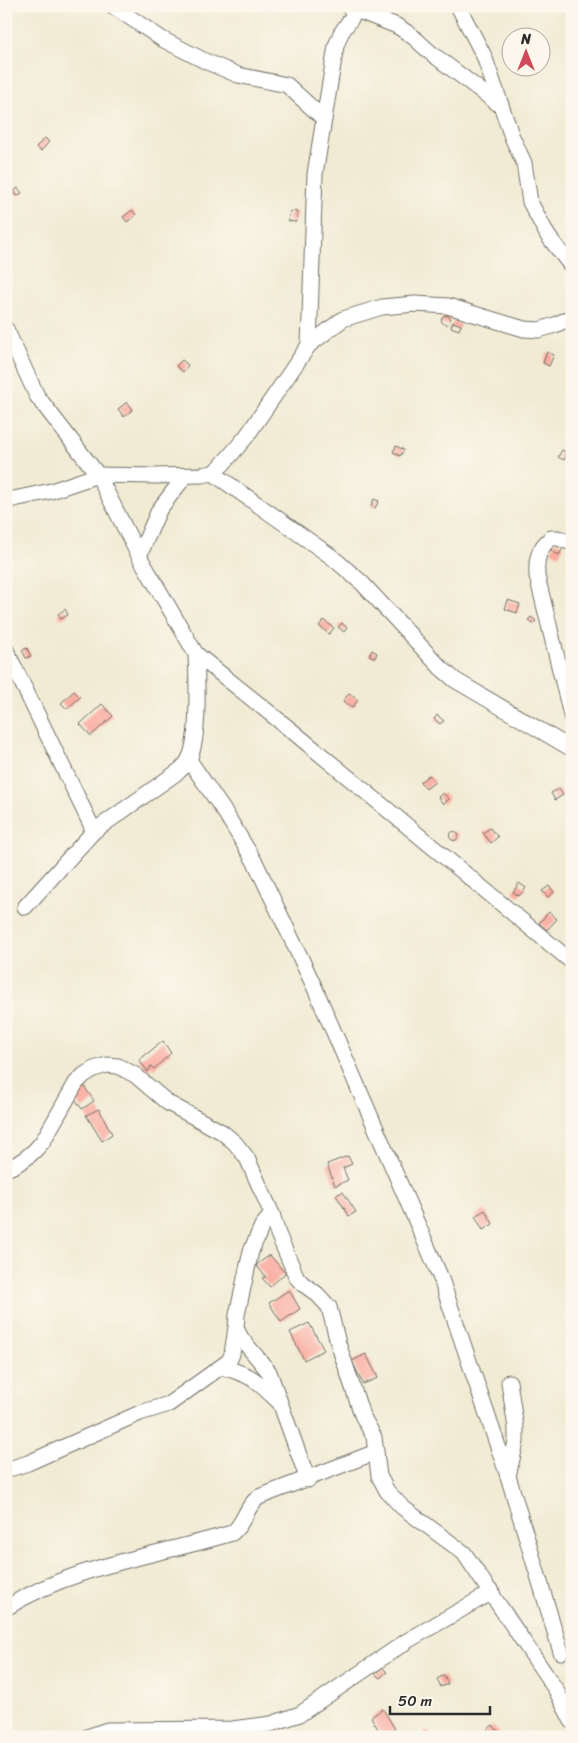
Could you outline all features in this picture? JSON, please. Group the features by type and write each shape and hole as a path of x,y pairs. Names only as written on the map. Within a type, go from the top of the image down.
{"street":[{"path":"113,6 162,39 204,61 238,75 276,81 287,85 324,119"},
{"path":"458,6 484,56 512,137 524,163 530,202 548,236 572,268"},
{"path":"309,345 315,174 338,39 353,8 397,26 411,35 431,53 501,106"},
{"path":"6,499 51,491 98,475 185,476 213,473 246,436 309,345 344,319 382,307 415,304 448,306 524,329 539,330 572,317"},
{"path":"6,329 37,396 98,475 139,556 196,654 305,741 572,962"},
{"path":"213,473 332,557 362,583 440,667 455,680 572,749"},
{"path":"139,556 159,510 185,476"},
{"path":"572,543 558,538 551,538 539,551 536,576 572,718"},
{"path":"6,650 94,831"},
{"path":"25,907 94,831 179,771 189,760 193,747 197,699 196,654"},
{"path":"189,760 226,814 256,864 313,984 440,1276 566,1650 538,1663"},
{"path":"6,1169 27,1158 36,1150 76,1083 94,1069 107,1065 118,1066 135,1075 168,1103 222,1132 234,1143 247,1158 272,1214 278,1234 297,1278 318,1294 328,1307 359,1406 374,1437 379,1476 387,1491 402,1507 464,1553 492,1592 556,1690 572,1721"},
{"path":"6,1470 140,1413 169,1404 229,1361 232,1354 237,1315 251,1251 262,1226 272,1214"},
{"path":"236,1328 240,1338 269,1372 308,1480"},
{"path":"221,1367 242,1372 255,1379 282,1405"},
{"path":"508,1476 516,1442 516,1428 509,1382"},
{"path":"6,1608 54,1583 80,1574 232,1533 238,1528 250,1504 259,1497 308,1480 376,1452"},
{"path":"87,1737 107,1730 232,1729 255,1727 271,1724 300,1714 407,1641 492,1592"}],"building":[{"path":"45,138 49,142 41,151 36,147"},
{"path":"18,188 22,193 17,196 14,191"},
{"path":"132,210 136,215 127,222 123,217"},
{"path":"290,211 298,212 296,222 288,221"},
{"path":"446,315 451,320 446,325 441,320"},
{"path":"453,322 461,325 459,330 451,327"},
{"path":"547,352 554,355 549,366 543,363"},
{"path":"182,360 188,365 183,372 176,366"},
{"path":"127,402 133,409 124,417 118,409"},
{"path":"396,446 404,450 400,456 393,452"},
{"path":"562,450 568,453 564,460 558,457"},
{"path":"374,499 379,501 375,508 371,506"},
{"path":"555,541 564,546 559,555 551,551"},
{"path":"508,600 520,604 517,613 505,609"},
{"path":"65,609 68,615 61,619 58,614"},
{"path":"531,617 536,621 533,624 528,620"},
{"path":"324,620 334,628 329,634 319,626"},
{"path":"342,623 347,628 344,632 338,627"},
{"path":"27,648 31,656 26,658 22,650"},
{"path":"372,650 377,653 375,658 369,655"},
{"path":"74,691 80,697 67,709 61,703"},
{"path":"349,693 358,700 352,708 343,701"},
{"path":"102,704 113,716 91,736 80,724"},
{"path":"437,715 444,721 440,724 434,719"},
{"path":"429,775 435,782 426,789 420,782"},
{"path":"559,789 563,795 555,800 551,793"},
{"path":"443,793 449,799 443,804 438,797"},
{"path":"490,828 498,837 491,843 483,833"},
{"path":"454,831 459,836 454,841 449,836"},
{"path":"519,883 526,888 519,896 513,892"},
{"path":"549,886 554,892 548,897 542,891"},
{"path":"549,912 557,919 547,930 539,923"},
{"path":"163,1041 171,1053 154,1069 151,1066 148,1072 139,1060"},
{"path":"84,1086 94,1101 82,1109 72,1095"},
{"path":"99,1109 112,1134 102,1141 86,1115"},
{"path":"348,1156 352,1164 343,1168 348,1180 335,1186 327,1164"},
{"path":"343,1192 356,1212 349,1216 336,1195"},
{"path":"485,1210 493,1224 483,1230 475,1216"},
{"path":"270,1255 285,1273 270,1287 262,1278 266,1277 256,1265"},
{"path":"289,1290 300,1309 281,1322 269,1303"},
{"path":"309,1323 324,1350 304,1360 290,1332"},
{"path":"366,1354 378,1378 363,1384 352,1361"},
{"path":"382,1667 387,1672 380,1678 375,1674"},
{"path":"444,1675 448,1684 441,1687 437,1679"},
{"path":"383,1709 395,1729 382,1736 371,1717"},
{"path":"493,1725 501,1735 499,1737 488,1737 485,1732"},
{"path":"427,1731 431,1737 418,1737"}]}
